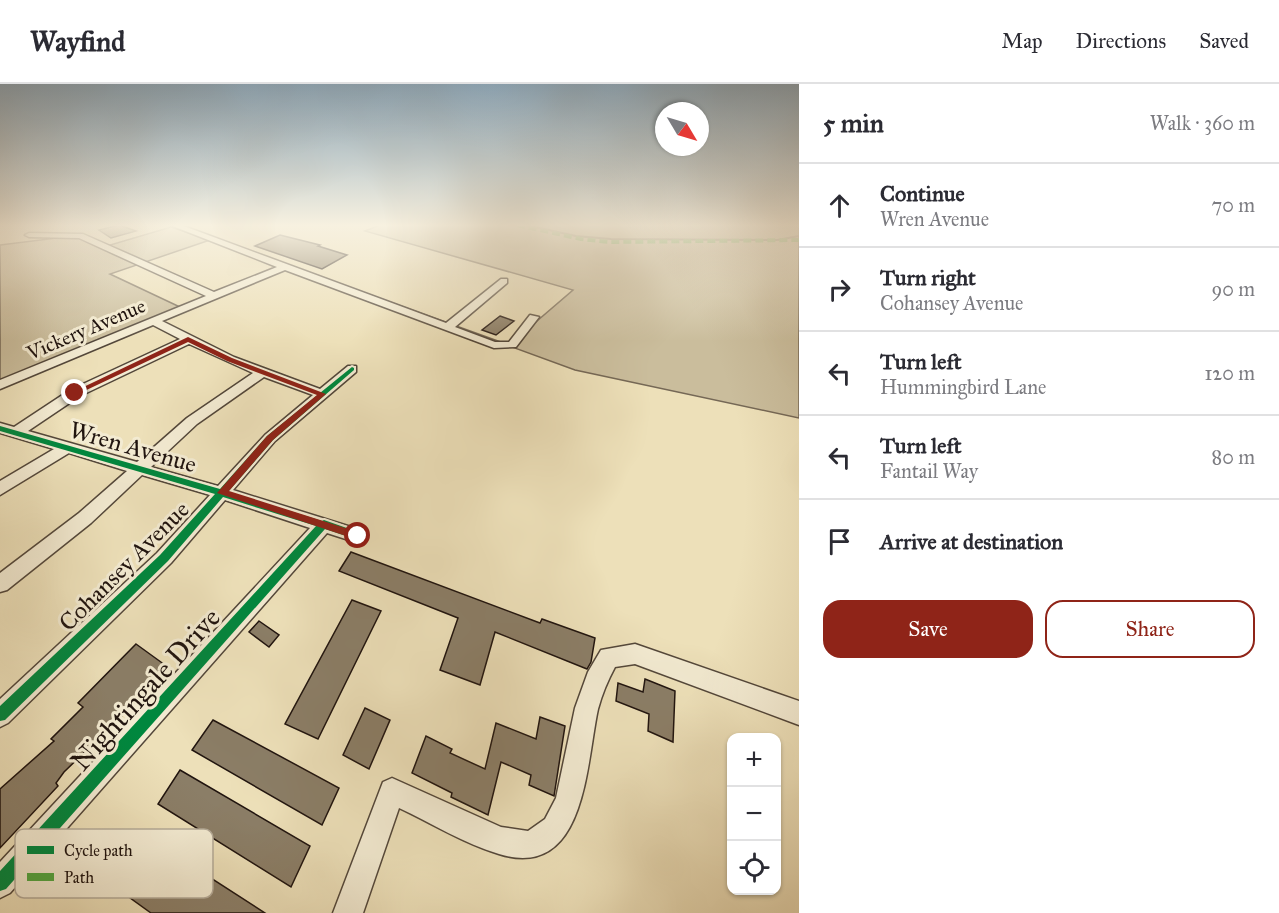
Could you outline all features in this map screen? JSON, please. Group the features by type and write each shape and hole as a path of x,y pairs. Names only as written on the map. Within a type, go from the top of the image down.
{"street":[{"path":"142,264 214,296"},
{"path":"280,264 494,345 506,346 518,339 534,317"},
{"name":"Vickery Avenue","path":"0,385 286,266"},
{"path":"448,327 504,281"},
{"path":"153,321 263,372 322,394"},
{"path":"7,430 81,389 188,339"},
{"name":"Cohansey Avenue","path":"0,715 164,558 270,438 352,369"},
{"path":"0,585 85,518 192,422 263,372"},
{"name":"Wren Avenue","path":"7,430 222,493 358,536"},
{"path":"0,489 67,448"},
{"name":"Nightingale Drive","path":"49,829 324,524"},
{"path":"348,913 392,791 500,841 531,845 555,829 569,801 587,708 596,680 609,657 635,654 799,713"},
{"name":"Nightingale Drive","path":"0,883 15,866"}],"shaded area":[{"path":"0,264 140,264 110,274 180,307 0,387"},
{"path":"480,264 799,264 799,418 575,370 287,265 509,345 573,290"}],"building":[{"path":"307,264 331,264 322,269"},
{"path":"500,316 514,321 496,335 482,330"},
{"path":"351,552 540,623 542,619 595,638 591,662 587,669 495,632 480,685 440,670 458,618 339,571"},
{"path":"352,600 381,611 318,739 285,724"},
{"path":"259,621 279,635 269,647 249,632"},
{"path":"136,644 165,665 158,672 160,674 125,713 64,772 56,783 58,786 18,829 15,829 15,832 0,848 0,789 54,741 51,739 83,707 78,703"},
{"path":"645,679 675,691 673,742 648,731 649,714 616,701 618,683 643,692"},
{"path":"365,708 390,720 369,769 343,755"},
{"path":"540,717 565,726 554,796 529,785 531,775 501,762 488,815 451,797 452,793 412,773 426,736 452,749 450,753 485,769 496,723 536,739"},
{"path":"213,720 339,788 322,825 192,750"},
{"path":"180,770 310,846 291,887 213,838 213,829 198,829 158,804"},
{"path":"213,879 265,913 151,913 130,898 213,898"}],"cycle path":[{"path":"0,715 164,558 270,438 352,369"},
{"path":"0,428 222,493 358,536"},
{"path":"49,829 324,524"},
{"path":"0,883 15,866"}],"route":[{"path":"75,393 188,339 230,360 322,394 270,438 222,493 358,536"}]}
